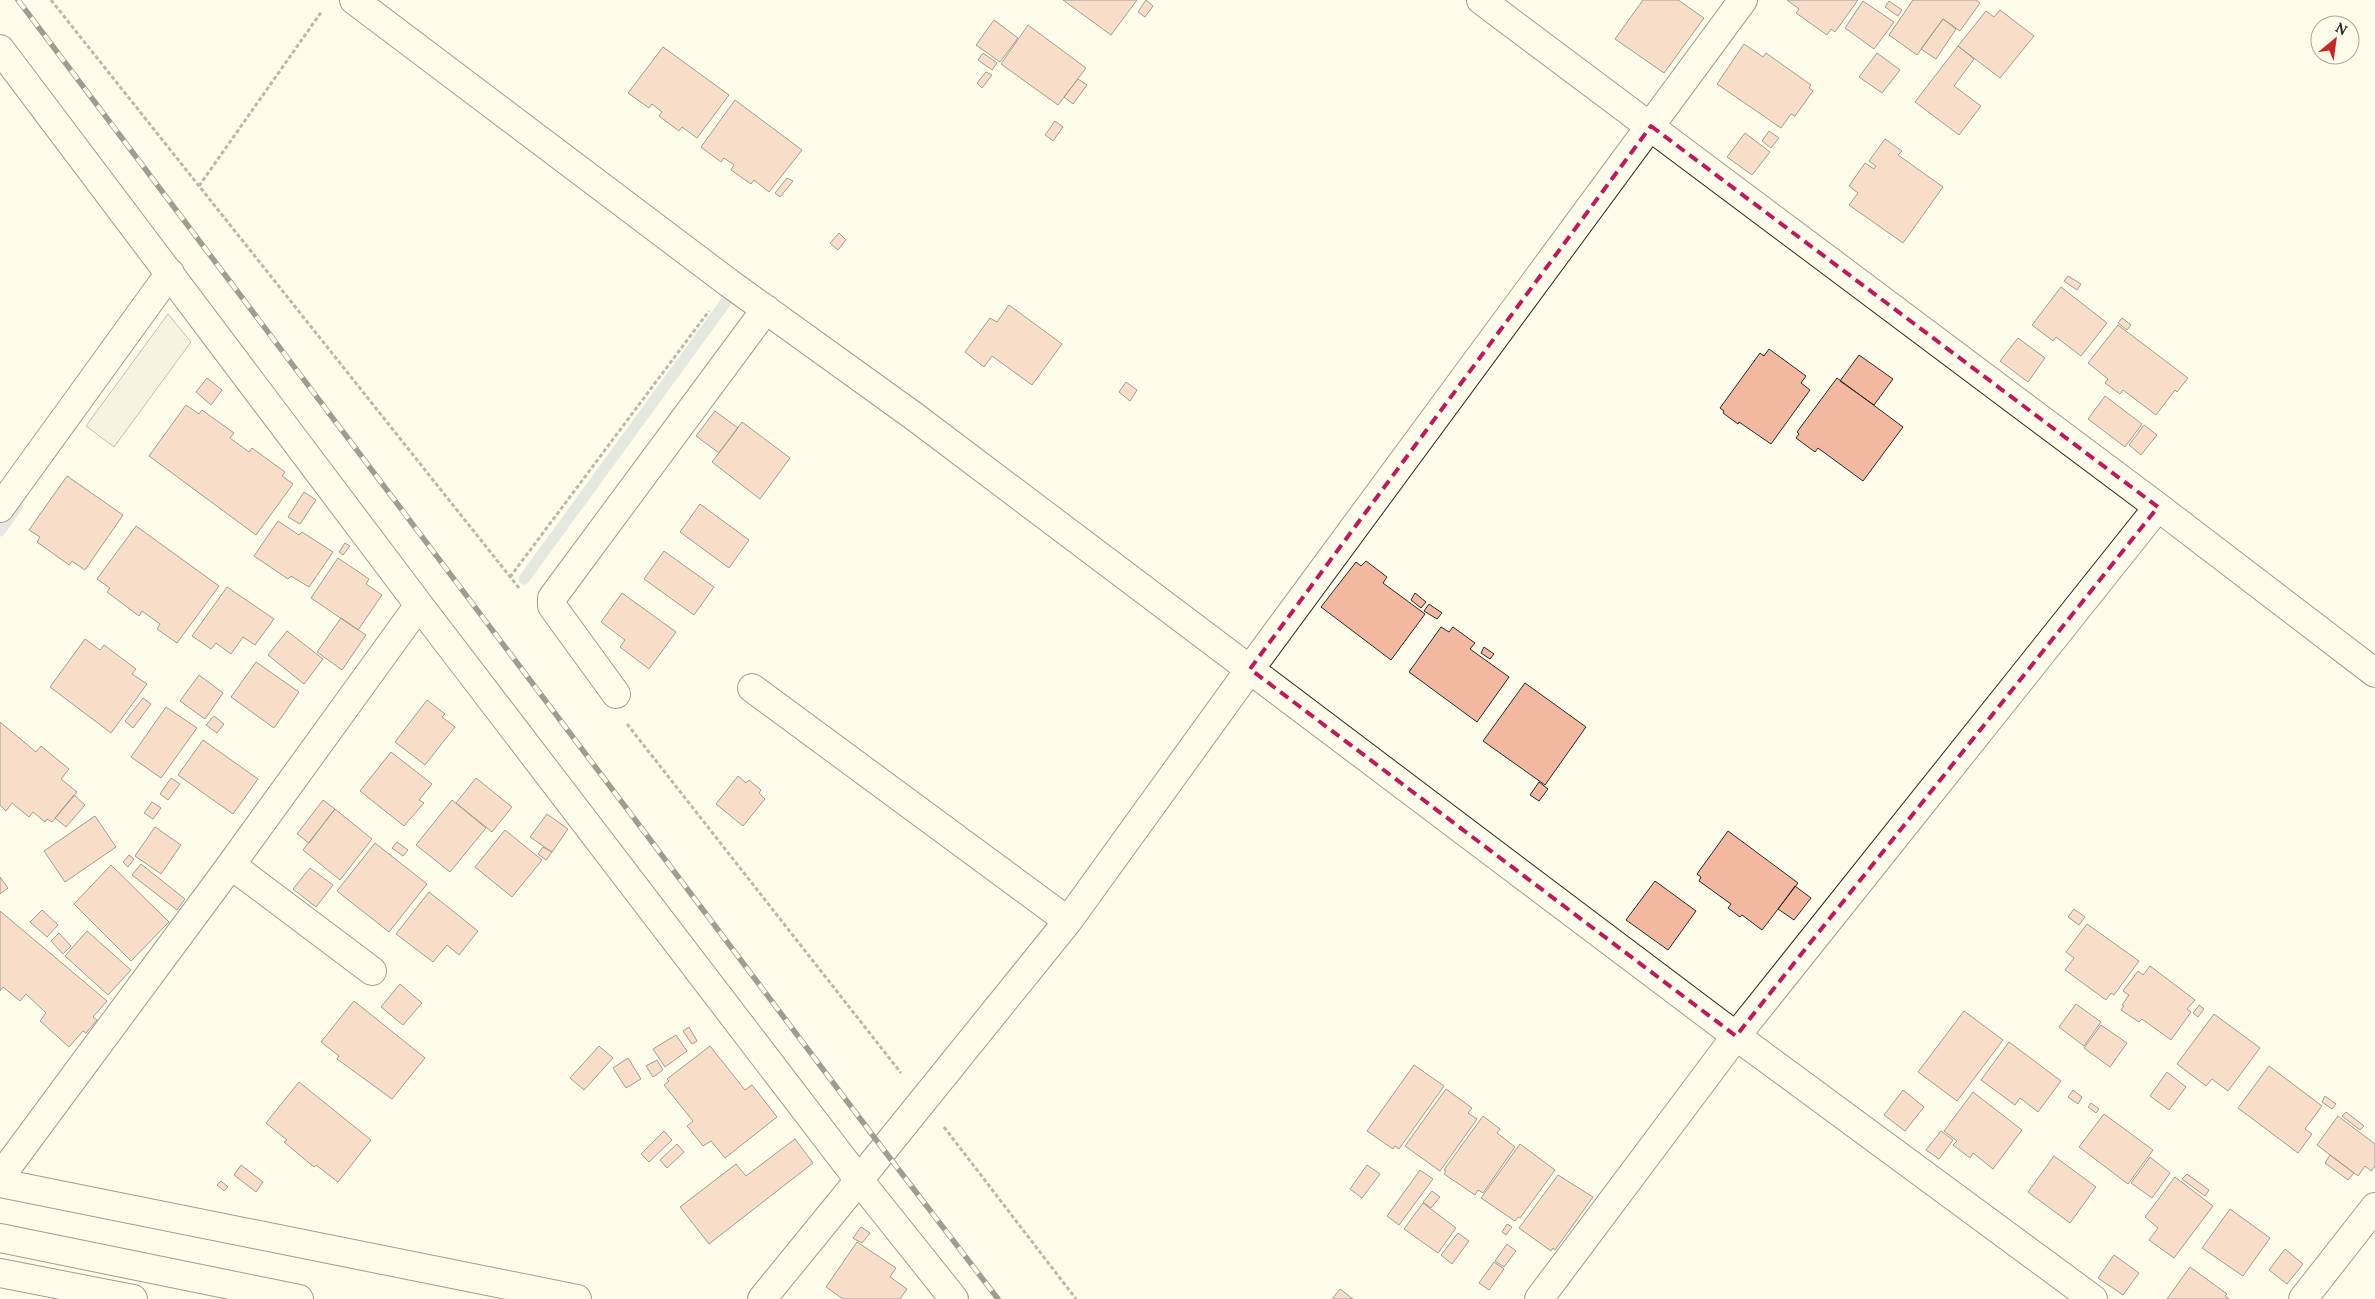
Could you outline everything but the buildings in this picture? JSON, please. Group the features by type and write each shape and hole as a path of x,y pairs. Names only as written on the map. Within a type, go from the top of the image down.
{"main road":[{"path":"354,0 729,283 847,366 1736,1036 2093,1299"},
{"path":"1481,0 2158,507 2375,673"},
{"path":"762,1299 1068,921 1250,669 1743,0"},
{"path":"0,49 419,605 859,1180 954,1299"},
{"path":"0,508 170,273"},
{"path":"619,706 552,606 552,598 766,309"},
{"path":"1540,1299 1736,1036 2158,507"},
{"path":"0,1177 419,605"},
{"path":"752,688 1068,921"},
{"path":"230,865 372,971"},
{"path":"0,1183 577,1299"},
{"path":"2303,1299 2375,1207"},
{"path":"0,1238 299,1299"},
{"path":"0,1273 133,1299"}],"path":[{"path":"51,0 523,593"},
{"path":"199,186 324,8"},
{"path":"510,577 729,283"},
{"path":"619,706 1076,1299"}],"highlighted area":[{"path":"1651,126 2158,507 1736,1036 1250,669"}],"shaded area":[{"path":"168,314 191,342 114,447 86,426"}],"waterway":[{"path":"524,579 726,302"},
{"path":"0,531 18,505"}],"railway":[{"path":"18,0 998,1299"}]}
